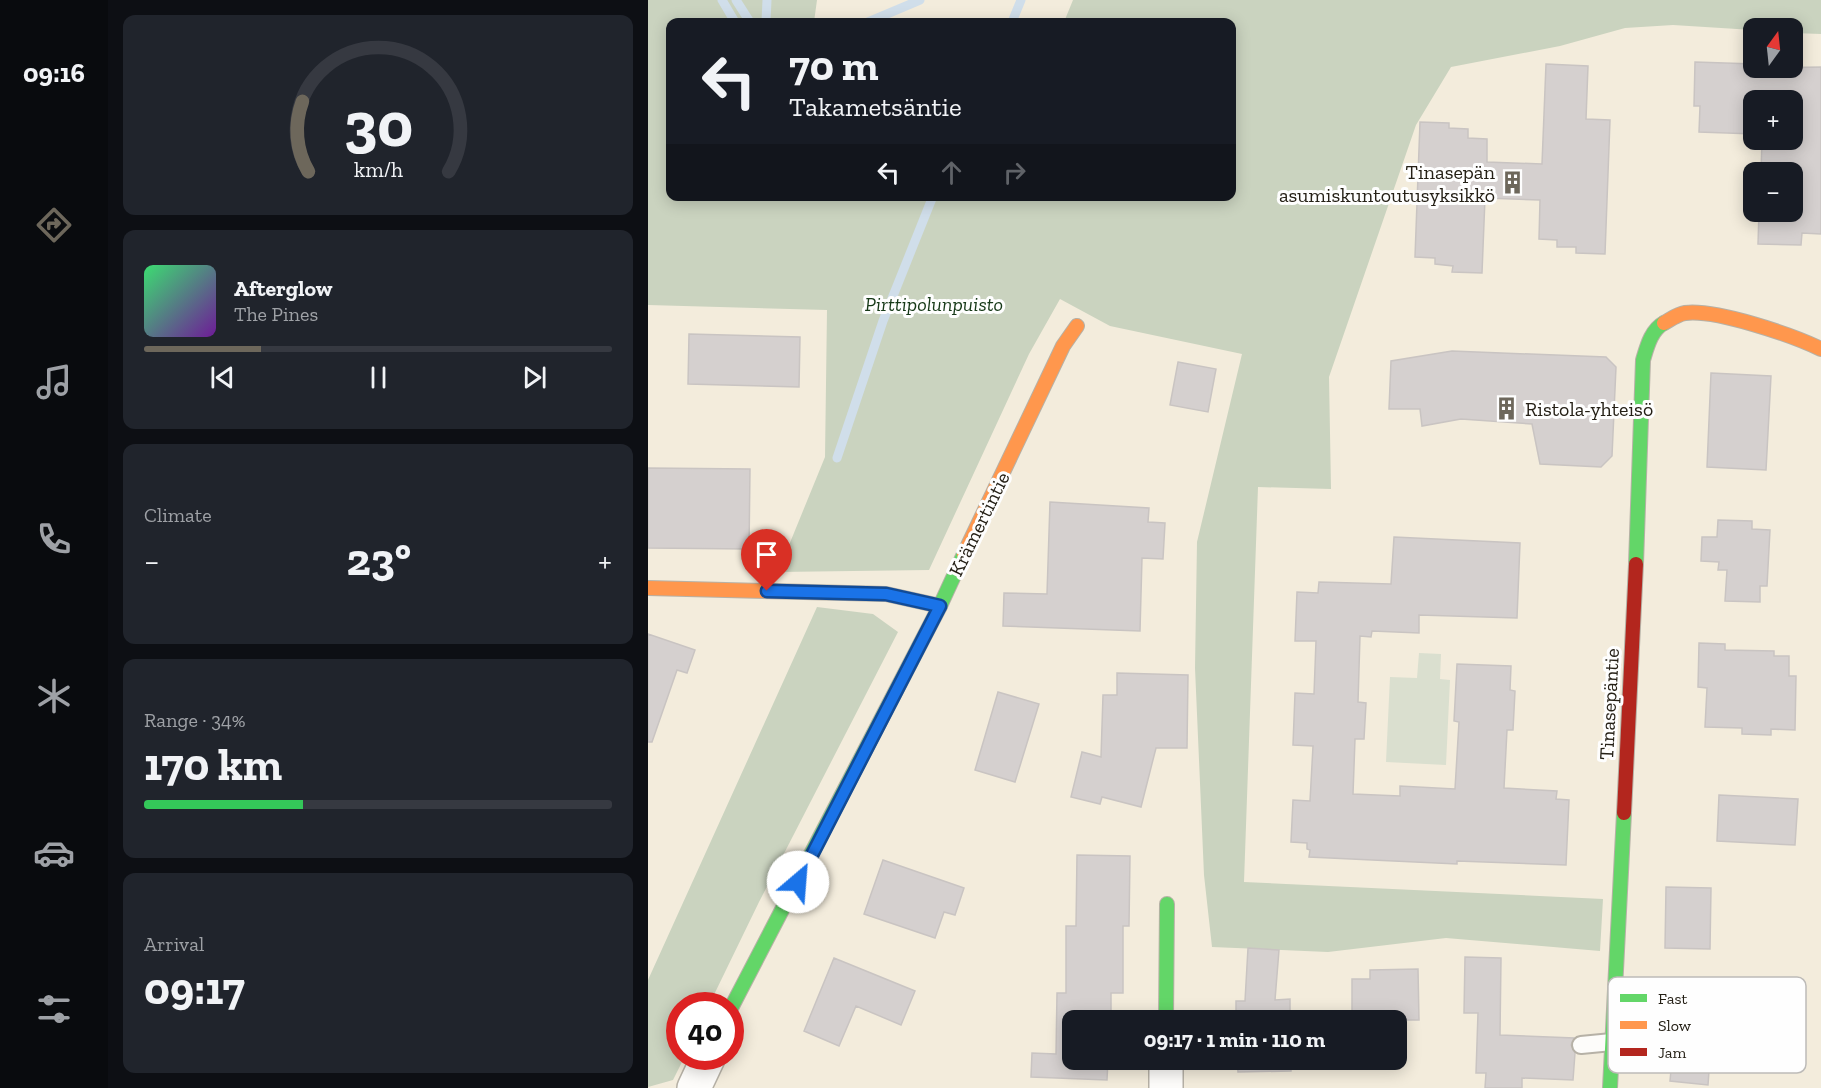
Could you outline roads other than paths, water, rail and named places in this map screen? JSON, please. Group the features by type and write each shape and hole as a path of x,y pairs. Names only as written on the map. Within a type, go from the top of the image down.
{"street":[{"name":"Tinasepäntie","path":"1615,977 1644,360 1649,342 1658,326 1682,313 1701,312 1750,324 1804,341 1821,349"},
{"name":"Krämertintie","path":"739,992 940,606 1063,346 1077,326"},
{"path":"648,588 886,594 940,606"},
{"path":"1166,1010 1167,904"},
{"path":"694,1088 702,1070"},
{"path":"1166,1070 1166,1088"},
{"name":"Tinasepäntie","path":"1610,1088 1611,1073"}],"lane":[{"path":"1581,1045 1608,1042"}],"waterway":[{"path":"722,0 733,18"},
{"path":"736,0 747,18"},
{"path":"766,18 767,0"},
{"path":"877,18 920,0"},
{"path":"1014,18 1021,0"},
{"path":"837,458 883,321 931,201"}],"place":[{"name":"Tinasepän asumiskuntoutusyksikkö","path":"1513,183"},
{"name":"Ristola-yhteisö","path":"1507,409"}],"park label":[{"name":"Pirttipolunpuisto","path":"934,304"}]}
